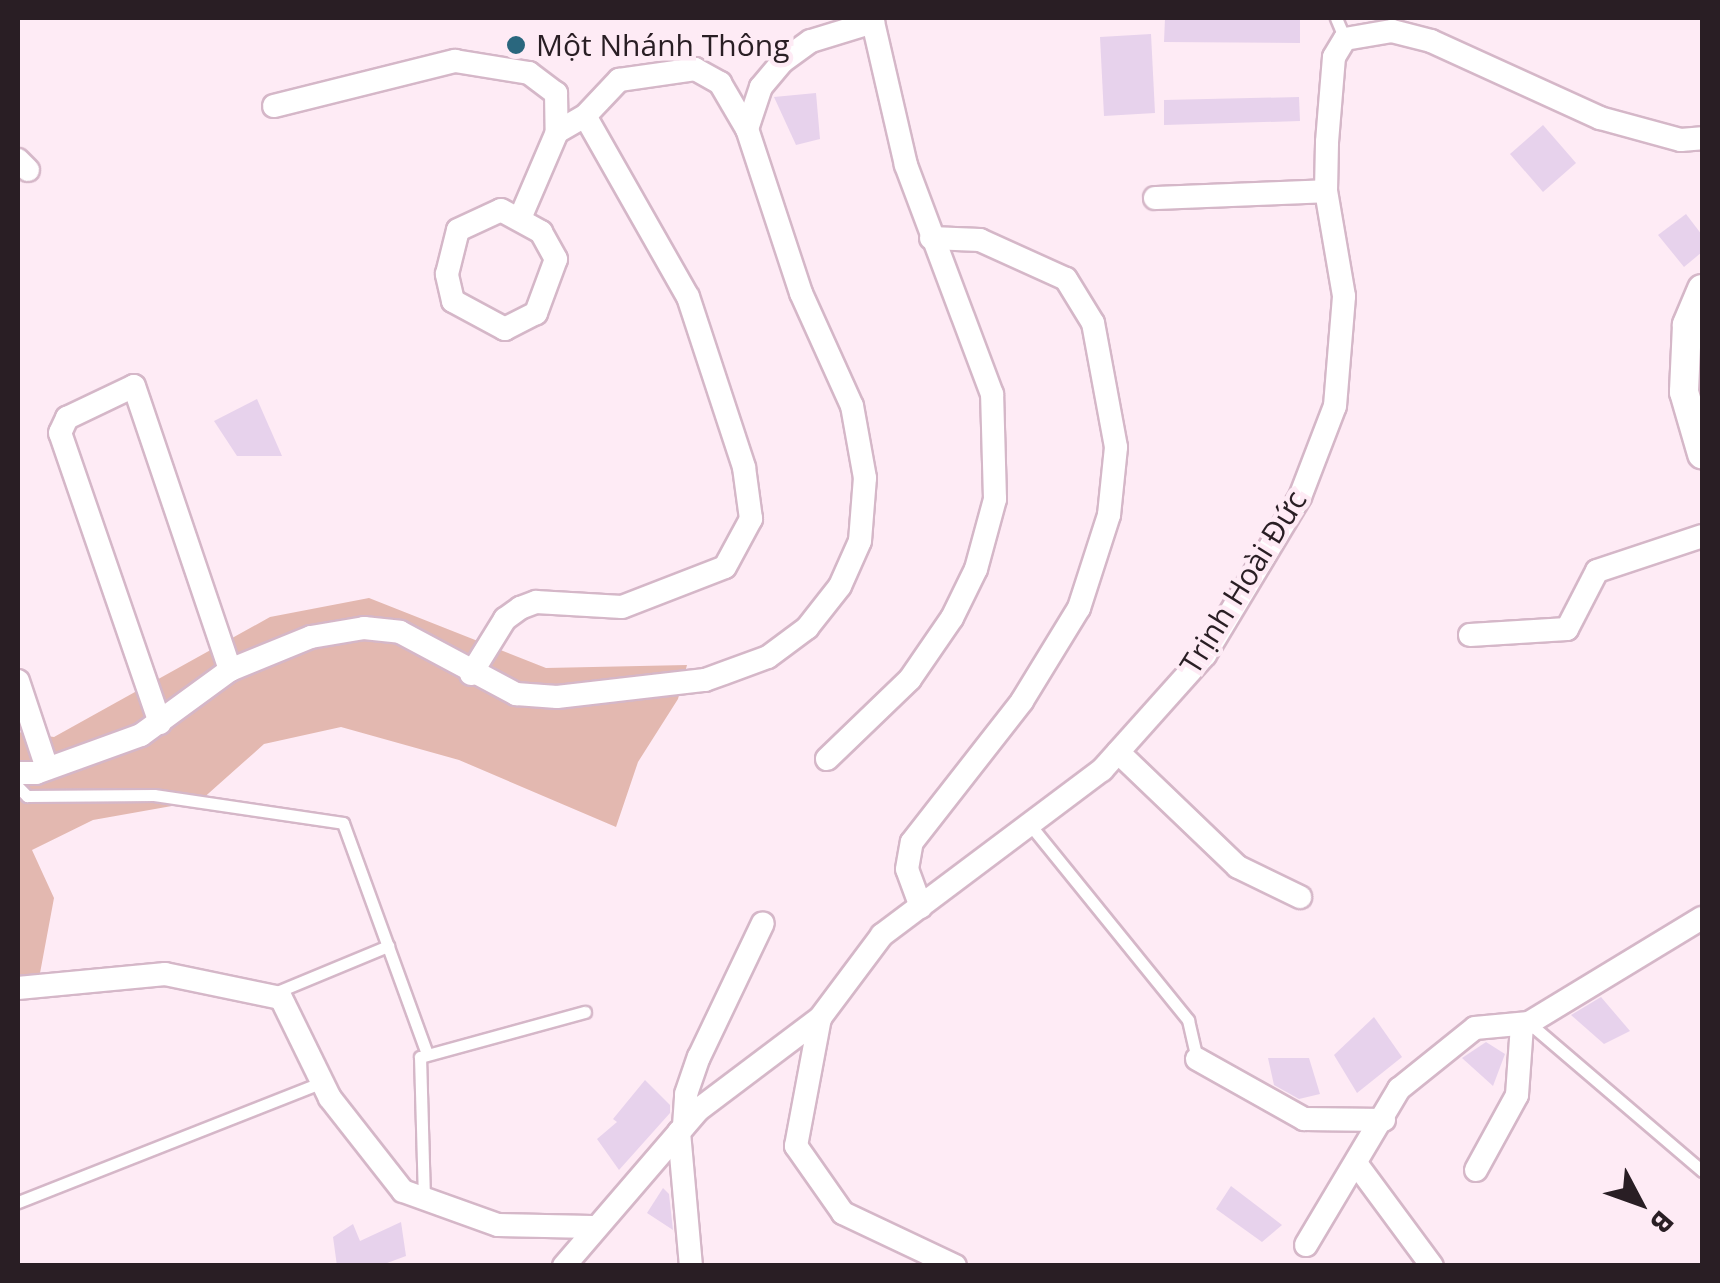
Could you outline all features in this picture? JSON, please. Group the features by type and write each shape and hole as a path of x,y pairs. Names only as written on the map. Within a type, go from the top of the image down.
{"street":[{"path":"747,129 760,87 783,61 811,41 873,20 906,165 931,238 974,331 992,394 996,498 976,569 952,618 910,679 827,759"},
{"name":"Trịnh Hoài Đức","path":"955,1266 843,1213 796,1146 820,1018 882,934 1031,826 1118,752 1204,655 1300,497 1328,424 1344,296 1326,191 1334,57 1340,28 1392,31 1431,40 1600,118 1681,140 1702,138"},
{"path":"274,106 455,61 529,74 556,93 557,132 521,216"},
{"path":"18,772 47,768 160,723 230,670 312,637 364,628 400,632 471,674 516,694 557,697 705,680 768,657 807,628 840,586 860,541 865,478 852,406 801,293 747,129 720,82 695,69 619,80 585,116 557,132"},
{"path":"471,674 505,619 520,608 536,602 622,607 724,567 751,519 744,466 688,297 585,116"},
{"path":"1155,198 1326,191"},
{"path":"501,210 521,216 541,232 556,259 536,313 505,329 453,300 447,274 458,230 501,210"},
{"path":"921,906 907,868 912,842 922,821 1022,701 1079,608 1109,515 1116,447 1093,322 1066,279 980,240 931,238"},
{"path":"1702,289 1687,324 1684,392 1702,454"},
{"path":"160,723 60,433 67,418 134,386 230,670"},
{"path":"1470,635 1567,630 1598,571 1702,536"},
{"path":"18,681 47,768"},
{"path":"1118,752 1238,867 1300,897"},
{"path":"1306,1245 1358,1166 1399,1090 1476,1028 1525,1024 1702,918"},
{"path":"691,1266 681,1129 686,1094 699,1057 763,922"},
{"path":"18,988 165,974 281,998 322,1082 403,1191 498,1225 592,1228"},
{"path":"564,1266 592,1228 681,1129 820,1018"},
{"path":"1476,1170 1516,1096 1525,1024"},
{"path":"1197,1059 1304,1119 1384,1120"},
{"path":"1358,1166 1432,1266"}],"lane":[{"path":"18,787 27,796 154,795 344,824 427,1054"},
{"path":"1031,826 1188,1020 1197,1059"},
{"path":"268,995 388,946"},
{"path":"424,1199 420,1056 585,1012"},
{"path":"1525,1024 1702,1171"},
{"path":"18,1202 322,1082"}],"shaded area":[{"path":"369,598 546,668 687,665 678,699 638,762 616,827 459,760 341,727 264,744 200,801 93,820 32,850 54,898 35,1000 18,992 18,732 54,737 270,617"}],"building":[{"path":"1165,18 1300,18 1300,43 1164,42"},
{"path":"1151,34 1155,113 1104,116 1100,37"},
{"path":"816,93 820,139 796,145 774,97"},
{"path":"1299,97 1300,121 1164,125 1164,100"},
{"path":"1543,125 1576,163 1543,192 1510,154"},
{"path":"1686,214 1702,235 1702,252 1684,267 1658,235"},
{"path":"257,399 282,456 237,456 214,421"},
{"path":"1601,997 1630,1031 1604,1044 1571,1015"},
{"path":"1374,1017 1402,1057 1357,1093 1334,1055"},
{"path":"1486,1042 1505,1054 1493,1086 1462,1058"},
{"path":"1268,1058 1309,1058 1320,1094 1299,1099 1274,1085"},
{"path":"645,1080 670,1105 670,1113 619,1170 597,1139 617,1122 613,1119"},
{"path":"1231,1186 1282,1225 1262,1242 1216,1209"},
{"path":"663,1188 669,1194 673,1230 647,1213"},
{"path":"401,1222 406,1256 379,1266 337,1266 333,1237 353,1224 360,1241"}],"place":[{"name":"Một Nhánh Thông","path":"516,45"}]}
